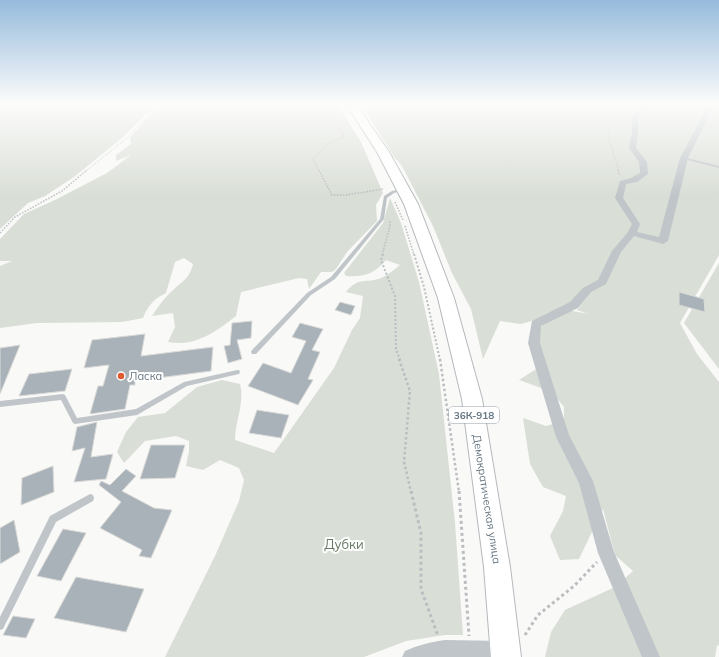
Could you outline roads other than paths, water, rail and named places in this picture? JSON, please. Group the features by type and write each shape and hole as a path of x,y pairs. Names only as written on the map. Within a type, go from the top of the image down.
{"main road":[{"name":"Демократическая улица","path":"372,135 387,157 394,193 411,204 446,298 472,399 497,567 511,648"}],"street":[{"path":"635,135 632,148 643,162 644,174 634,180 623,183 618,198 636,224 632,233 617,251 602,282 587,290 574,305 536,324 534,342 563,437 586,481 606,553 651,657"},
{"path":"632,233 663,241 684,158 696,135"},
{"path":"411,657 436,650 511,648"}],"lane":[{"path":"684,158 719,167"},
{"path":"254,352 309,294 333,278 382,219 385,197 394,193"},
{"path":"0,404 63,397 75,421 137,412 186,384 237,372"},
{"path":"0,626 53,519 90,498"}],"place":[{"name":"Ласка","path":"121,376"}],"park label":[{"name":"Дубки","path":"344,544"}]}
